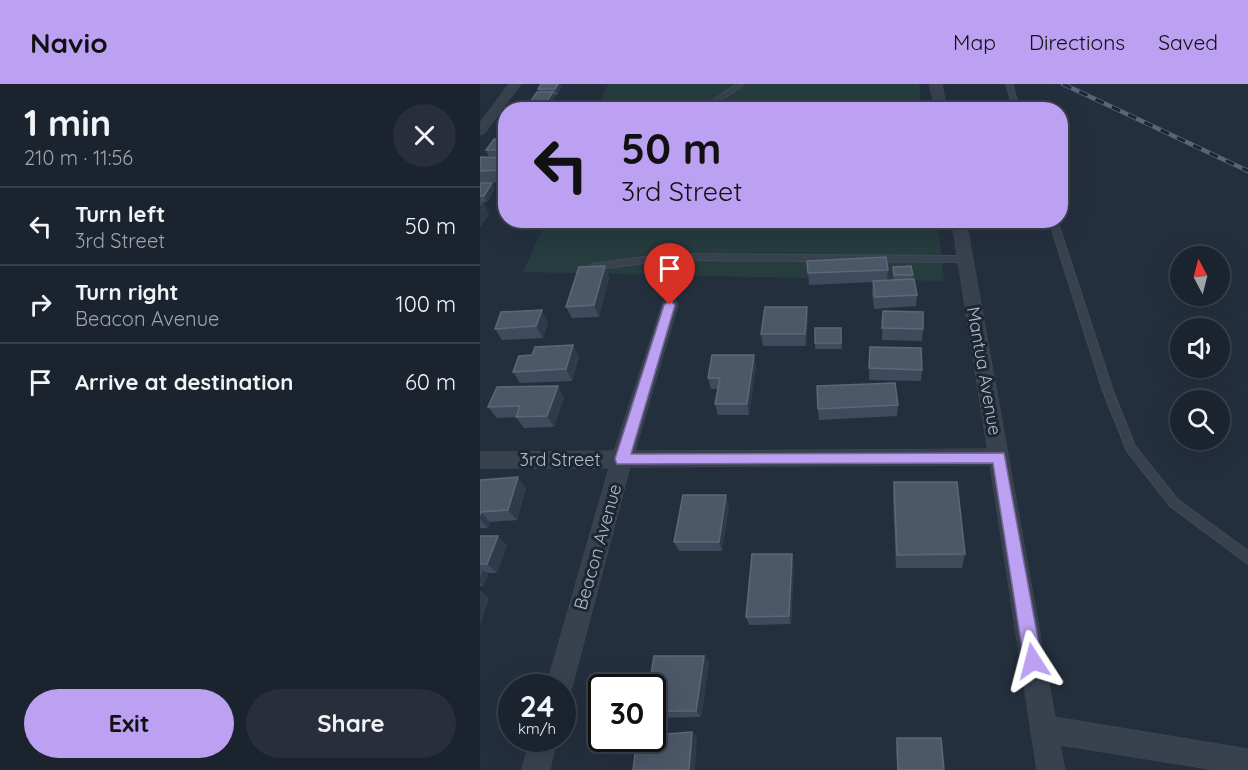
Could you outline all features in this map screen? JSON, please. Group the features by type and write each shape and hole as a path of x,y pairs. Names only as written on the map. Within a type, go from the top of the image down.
{"street":[{"path":"502,102 515,84"},
{"path":"936,84 939,102"},
{"path":"480,131 498,107"},
{"name":"Mantua Avenue","path":"960,228 1051,770"},
{"name":"Beacon Avenue","path":"563,674 622,459 670,305"},
{"name":"3rd Street","path":"480,460 999,457"},
{"path":"1044,729 1203,754 1248,764"},
{"path":"536,770 540,752"}],"lane":[{"path":"714,102 741,84"},
{"path":"1009,84 1015,102"},
{"path":"1056,228 1108,391 1131,448 1174,502 1248,558"},
{"path":"592,267 667,257 965,259"}],"green space":[{"path":"608,84 919,84 921,102 600,102"},
{"path":"543,228 938,228 944,281 523,272"}],"building":[{"path":"541,84 558,84 555,89 538,89"},
{"path":"537,92 553,92 546,102 530,102"},
{"path":"494,139 498,139 498,150 486,150"},
{"path":"481,157 498,158 498,170 480,171"},
{"path":"480,183 492,183 484,196 480,196"},
{"path":"886,257 888,270 808,273 807,261"},
{"path":"605,266 594,305 566,307 579,267"},
{"path":"911,266 913,275 894,275 893,267"},
{"path":"914,279 917,295 875,297 873,281"},
{"path":"765,307 807,307 805,334 761,334"},
{"path":"542,310 536,326 495,329 501,312"},
{"path":"883,311 923,312 923,329 882,328"},
{"path":"815,328 841,328 841,343 815,343"},
{"path":"573,345 566,369 513,372 519,356 532,355 535,347"},
{"path":"870,347 921,348 922,370 869,368"},
{"path":"712,355 754,355 747,404 715,404 720,378 708,378"},
{"path":"895,383 898,405 818,409 817,386"},
{"path":"558,386 547,416 516,417 520,406 488,407 497,387"},
{"path":"518,477 508,510 481,512 480,515 480,480"},
{"path":"894,482 957,482 965,554 897,555"},
{"path":"683,495 726,495 719,542 674,542"},
{"path":"480,536 498,536 487,564 480,564"},
{"path":"752,554 792,554 789,616 746,617"},
{"path":"654,656 704,656 696,711 666,711 666,674 651,674"},
{"path":"692,732 689,770 633,770 635,752 666,752 666,734"},
{"path":"897,738 941,738 944,770 898,770"}],"railway":[{"path":"1063,84 1248,171"}],"route":[{"path":"670,305 622,459 999,457 1033,661"}]}
